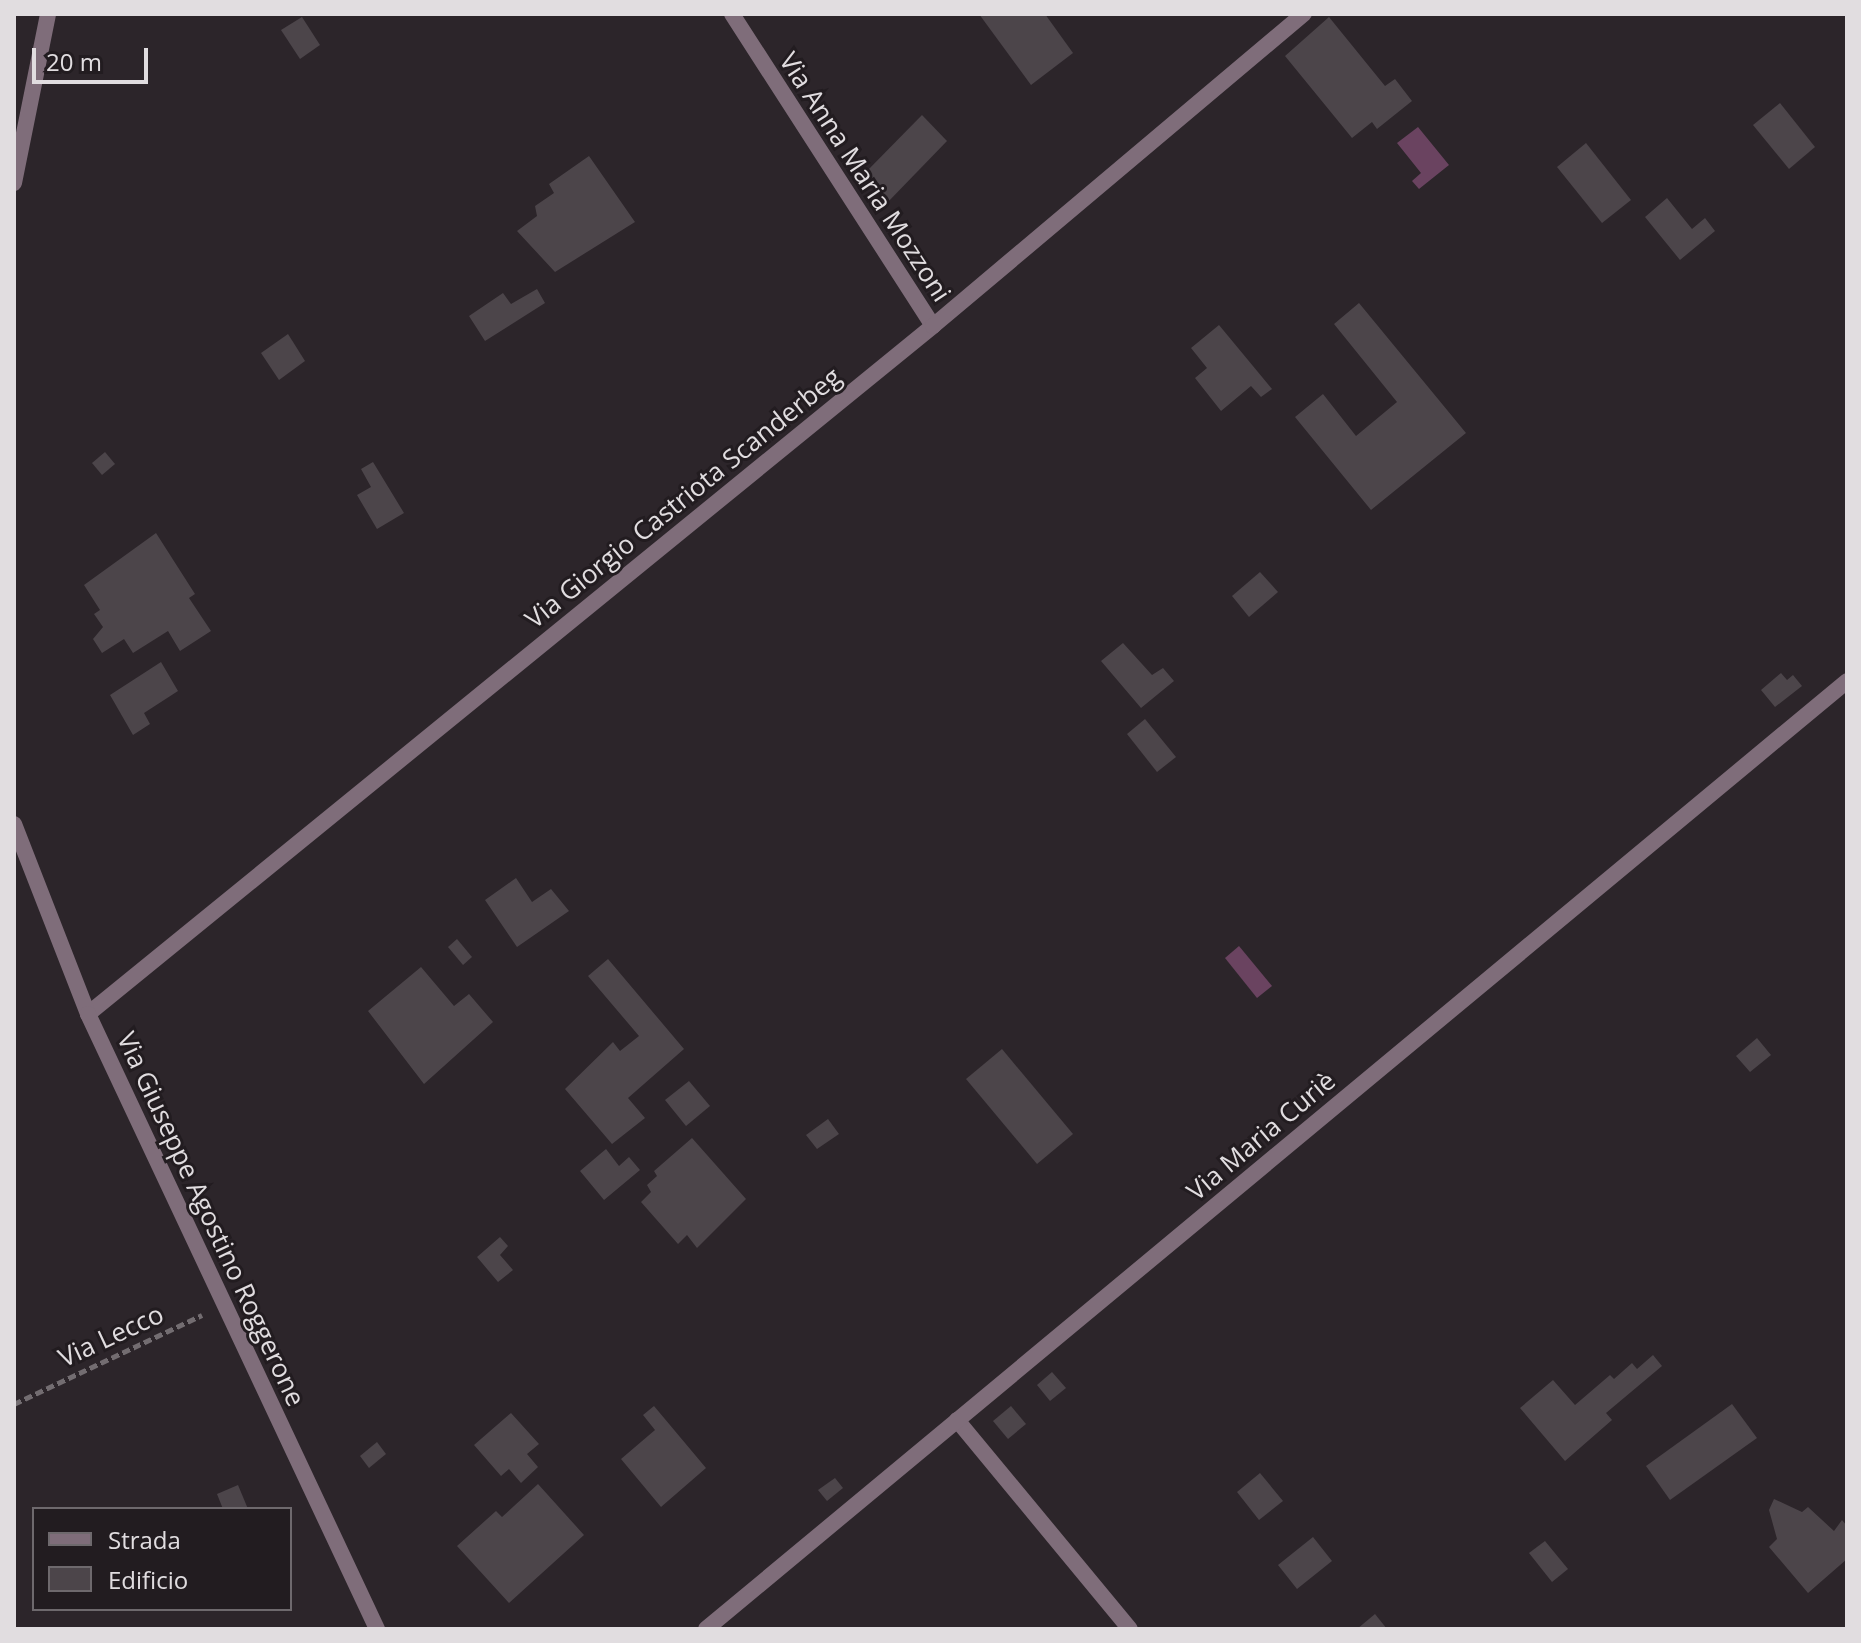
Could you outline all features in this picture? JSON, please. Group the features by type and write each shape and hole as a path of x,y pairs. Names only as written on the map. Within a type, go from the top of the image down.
{"street":[{"path":"14,183 48,14"},
{"name":"Via Anna Maria Mozzoni","path":"732,14 933,326"},
{"name":"Via Giorgio Castriota Scanderbeg","path":"88,1014 933,326 1304,14"},
{"name":"Via Maria Curiè","path":"706,1629 1847,681"},
{"name":"Via Giuseppe Agostino Roggerone","path":"14,824 88,1014 377,1629"},
{"path":"957,1420 1130,1629"}],"path":[{"name":"Via Lecco","path":"14,1404 224,1305"}],"shaded area":[{"path":"1418,127 1449,165 1419,189 1412,181 1421,173 1397,143"},
{"path":"1239,946 1272,986 1257,998 1225,958"}],"building":[{"path":"979,14 1045,14 1073,53 1031,85"},
{"path":"302,17 320,45 300,59 281,30"},
{"path":"1329,17 1385,86 1395,79 1412,101 1377,129 1372,122 1352,138 1285,56"},
{"path":"1780,103 1815,147 1789,169 1753,125"},
{"path":"922,115 947,141 886,204 866,172"},
{"path":"1586,143 1631,200 1602,223 1557,167"},
{"path":"589,156 635,222 555,272 517,231 537,216 535,206 554,193 549,184"},
{"path":"1667,198 1692,229 1705,218 1715,231 1680,260 1645,217"},
{"path":"537,289 545,303 485,341 469,316 503,293 511,304"},
{"path":"1359,303 1466,433 1371,510 1295,417 1323,394 1356,436 1397,402 1334,324"},
{"path":"1219,325 1272,389 1261,397 1251,386 1221,411 1195,378 1207,368 1191,348"},
{"path":"288,334 305,361 279,380 261,353"},
{"path":"105,452 115,464 102,475 92,463"},
{"path":"373,462 404,513 377,529 357,495 371,487 361,469"},
{"path":"156,533 195,594 189,598 211,631 180,651 168,631 133,653 124,639 102,653 93,639 103,627 94,614 100,610 84,585"},
{"path":"1260,572 1278,592 1249,617 1232,596"},
{"path":"1123,643 1152,675 1163,668 1174,681 1141,708 1101,661"},
{"path":"161,662 178,691 144,713 150,724 133,735 110,695"},
{"path":"1781,673 1787,680 1793,675 1802,686 1775,707 1761,690"},
{"path":"1145,719 1176,757 1157,772 1127,734"},
{"path":"516,878 532,902 551,889 569,911 517,947 485,900"},
{"path":"457,939 472,957 463,965 448,947"},
{"path":"608,959 684,1049 628,1098 645,1118 612,1144 565,1089 613,1042 620,1051 639,1036 588,976"},
{"path":"421,967 454,1006 469,994 493,1022 424,1084 368,1011"},
{"path":"1757,1038 1771,1055 1750,1072 1736,1056"},
{"path":"1002,1049 1073,1134 1037,1164 966,1079"},
{"path":"689,1081 710,1106 686,1126 665,1100"},
{"path":"828,1119 839,1134 817,1149 806,1135"},
{"path":"692,1138 746,1199 697,1248 687,1235 678,1244 641,1202 651,1192 647,1185 657,1176 654,1171"},
{"path":"606,1149 619,1166 629,1157 640,1170 604,1200 580,1171"},
{"path":"500,1237 508,1246 500,1255 513,1270 498,1282 477,1257"},
{"path":"1653,1355 1662,1366 1606,1413 1612,1420 1565,1461 1520,1408 1553,1380 1575,1405 1610,1375 1614,1379 1632,1363 1637,1369"},
{"path":"1052,1372 1066,1388 1050,1401 1037,1385"},
{"path":"1732,1404 1757,1438 1670,1500 1646,1466"},
{"path":"654,1406 706,1468 661,1507 621,1459 655,1430 643,1415"},
{"path":"1011,1406 1026,1424 1008,1439 993,1421"},
{"path":"511,1413 539,1444 527,1454 538,1467 521,1483 509,1469 501,1476 474,1445"},
{"path":"377,1442 386,1454 369,1468 360,1456"},
{"path":"1260,1473 1283,1501 1259,1520 1237,1492"},
{"path":"835,1478 843,1488 827,1501 818,1490"},
{"path":"538,1484 584,1535 509,1603 457,1546 496,1511 502,1517"},
{"path":"238,1485 247,1507 222,1507 217,1494"},
{"path":"1774,1499 1802,1512 1808,1507 1834,1531 1842,1520 1847,1526 1847,1559 1808,1593 1769,1547 1777,1539 1769,1510"},
{"path":"1313,1537 1332,1561 1297,1589 1278,1565"},
{"path":"1545,1541 1568,1569 1552,1582 1529,1553"},
{"path":"1375,1614 1387,1629 1357,1629"}]}
